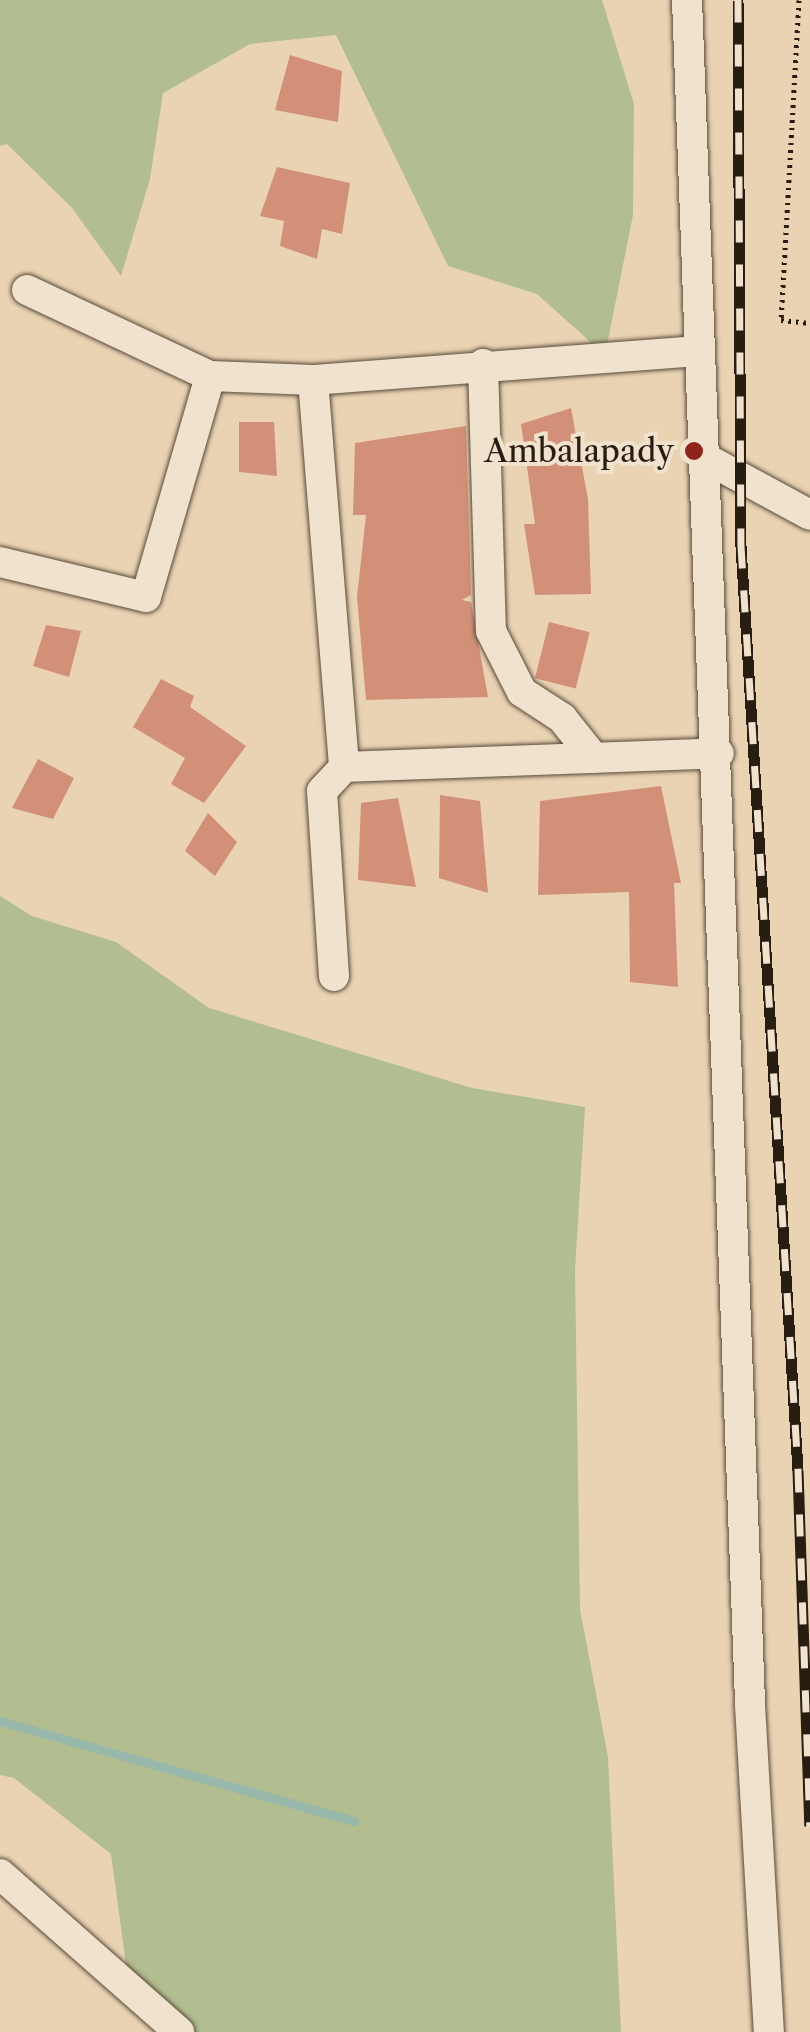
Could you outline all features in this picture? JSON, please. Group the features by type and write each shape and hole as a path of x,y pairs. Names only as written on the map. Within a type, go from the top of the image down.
{"street":[{"path":"687,0 719,753 750,1704 769,2032"},
{"path":"27,290 210,376 313,380 483,364 700,351"},
{"path":"483,364 491,632 522,692 562,718 594,758"},
{"path":"0,562 146,597 210,376"},
{"path":"313,380 344,768"},
{"path":"704,458 810,515"},
{"path":"334,976 322,791 344,768 719,753"},
{"path":"0,1874 179,2032"}],"path":[{"path":"800,0 782,320 810,323"}],"green space":[{"path":"0,0 602,0 634,104 633,215 605,355 537,294 448,266 336,35 250,44 163,93 150,179 121,276 72,208 7,144 0,146"},
{"path":"0,896 32,916 116,942 209,1008 472,1088 585,1107 575,1270 580,1609 608,1757 621,2032 179,2032 129,1987 111,1854 14,1778 0,1775"}],"building":[{"path":"290,55 342,71 338,122 275,110"},
{"path":"277,167 350,183 342,234 322,229 317,259 280,246 284,221 260,216"},
{"path":"571,408 588,499 591,594 535,595 524,524 535,524 521,424"},
{"path":"239,422 274,422 277,476 239,472"},
{"path":"466,426 471,595 462,600 471,602 488,697 366,700 357,597 366,515 353,515 355,443"},
{"path":"549,622 590,632 576,688 535,678"},
{"path":"46,625 81,631 69,677 33,666"},
{"path":"161,679 194,696 190,707 246,746 204,803 171,784 185,758 133,727"},
{"path":"38,759 74,778 53,819 12,808"},
{"path":"661,786 681,883 674,883 678,987 630,982 629,892 538,895 540,801"},
{"path":"440,795 480,801 488,893 439,878"},
{"path":"398,798 416,887 358,880 361,803"},
{"path":"208,813 237,842 215,876 185,851"}],"waterway":[{"path":"0,1721 354,1821"}],"railway":[{"path":"738,0 741,546 798,1470 810,1826"}],"place":[{"name":"Ambalapady","path":"694,451"}]}
